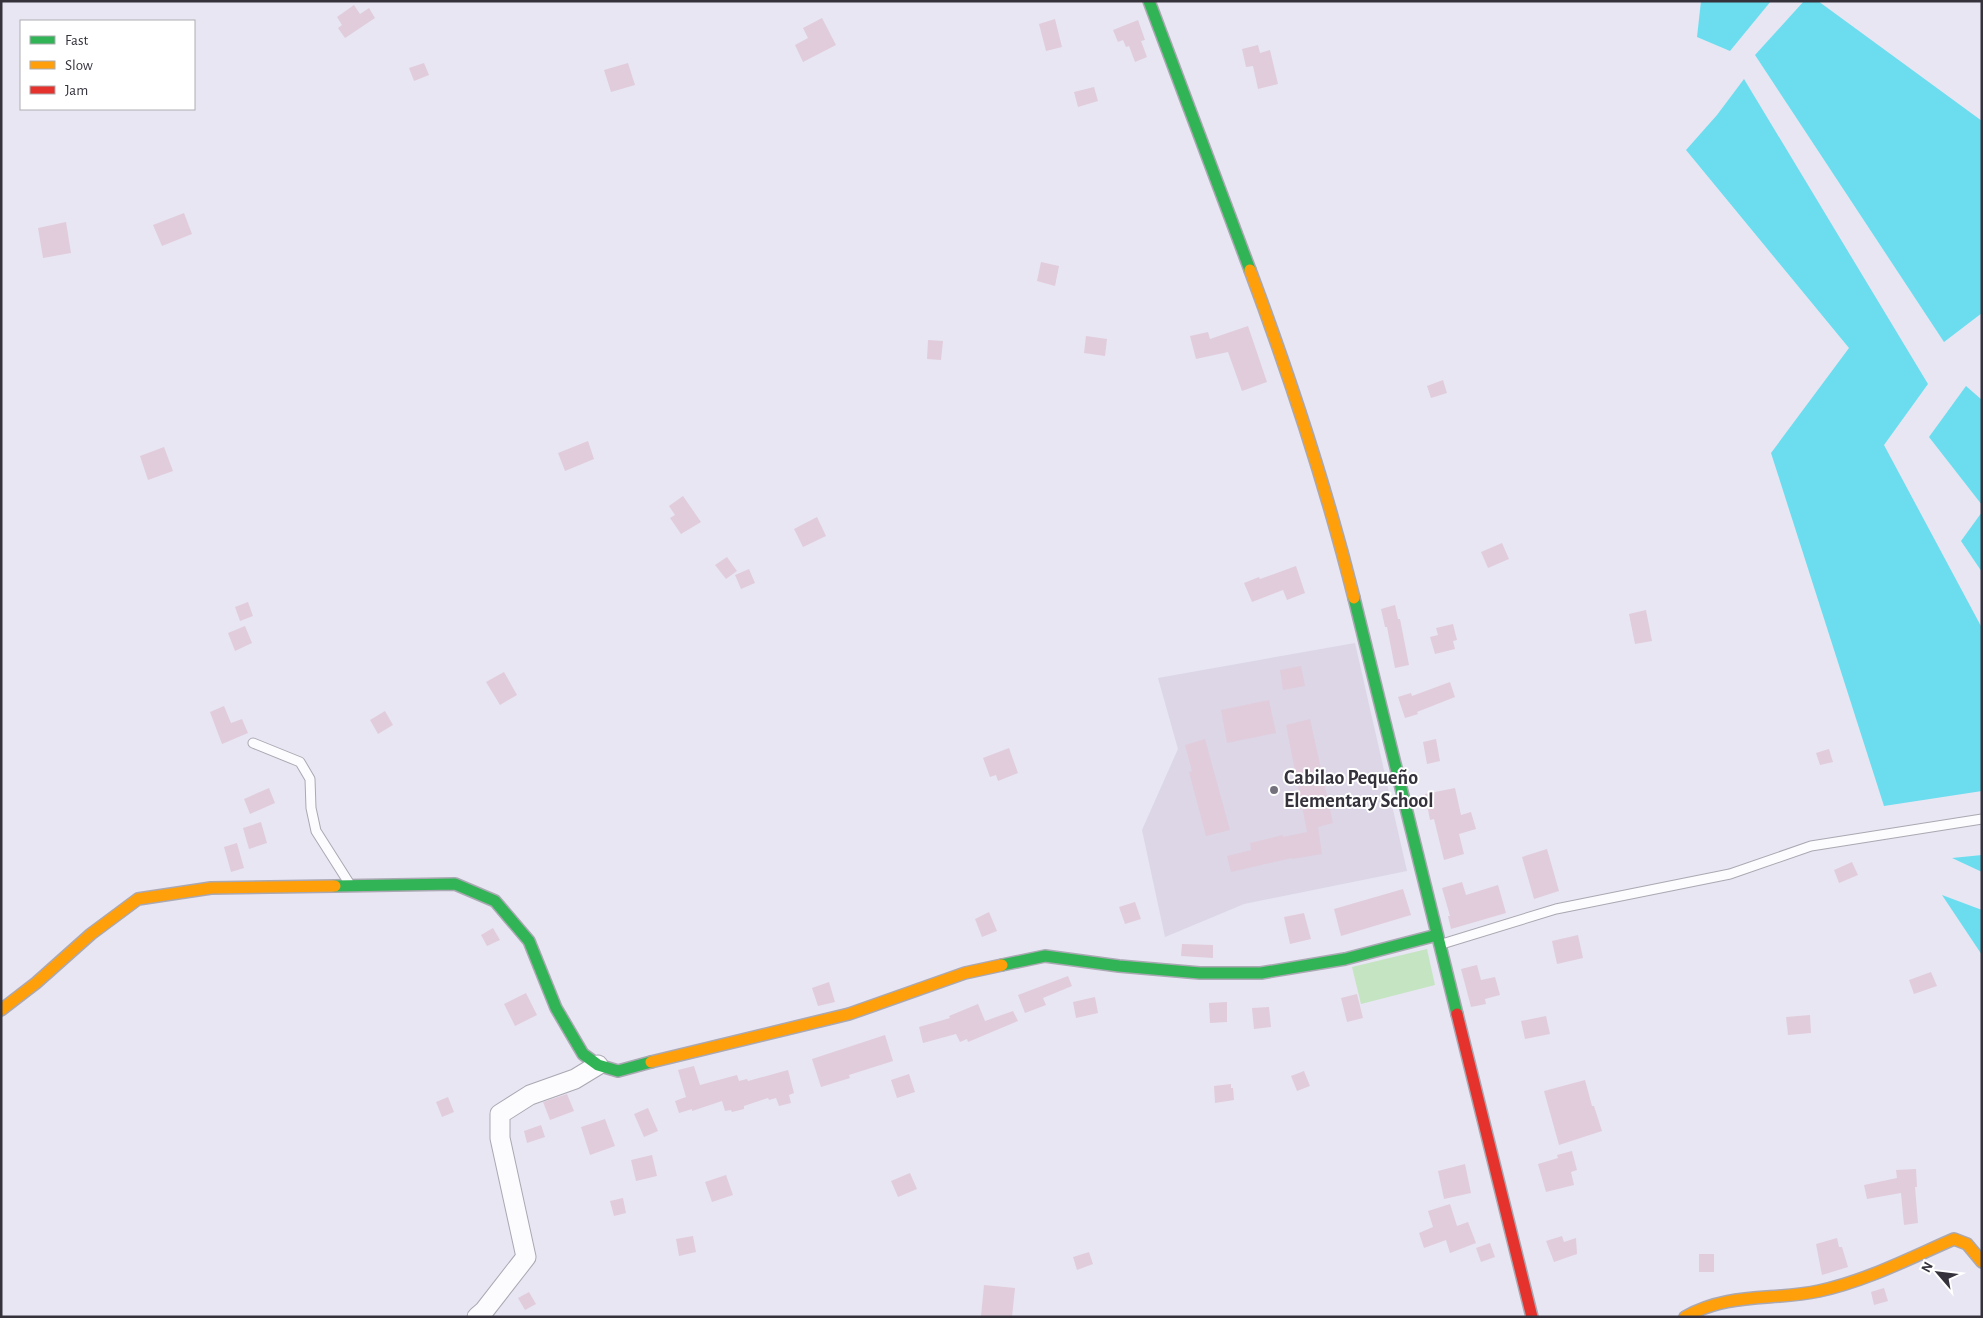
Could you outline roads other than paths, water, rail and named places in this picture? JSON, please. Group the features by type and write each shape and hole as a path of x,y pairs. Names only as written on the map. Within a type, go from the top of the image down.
{"street":[{"path":"1149,1 1286,364 1342,548 1532,1317"},
{"path":"1,1010 36,983 90,934 138,899 211,888 455,884 495,901 529,940 556,1008 583,1054 598,1064 618,1071 678,1054 849,1014 965,973 1045,956 1119,966 1200,973 1261,973 1346,959 1438,940"},
{"path":"477,1317 484,1311 526,1258 500,1138 500,1114 530,1095 575,1079 598,1064"},
{"path":"1685,1317 1711,1304 1760,1296 1817,1291 1859,1280 1954,1239 1962,1240 1982,1262"}],"lane":[{"path":"253,743 300,762 310,779 311,808 316,831 338,863 350,886"},
{"path":"1438,940 1556,909 1730,874 1811,846 1982,819"}],"water":[{"path":"1701,1 1771,1 1730,51 1697,37"},
{"path":"1804,1 1818,1 1982,121 1982,313 1944,342 1755,55"},
{"path":"1744,79 1928,384 1884,445 1982,628 1982,791 1884,806 1771,453 1849,348 1686,150 1717,115"},
{"path":"1966,386 1982,400 1982,505 1929,437"},
{"path":"1982,512 1982,572 1961,541"},
{"path":"1982,855 1982,872 1952,858"},
{"path":"1942,895 1982,910 1982,955"}],"place":[{"name":"Cabilao Pequeño Elementary School","path":"1274,790"}]}
